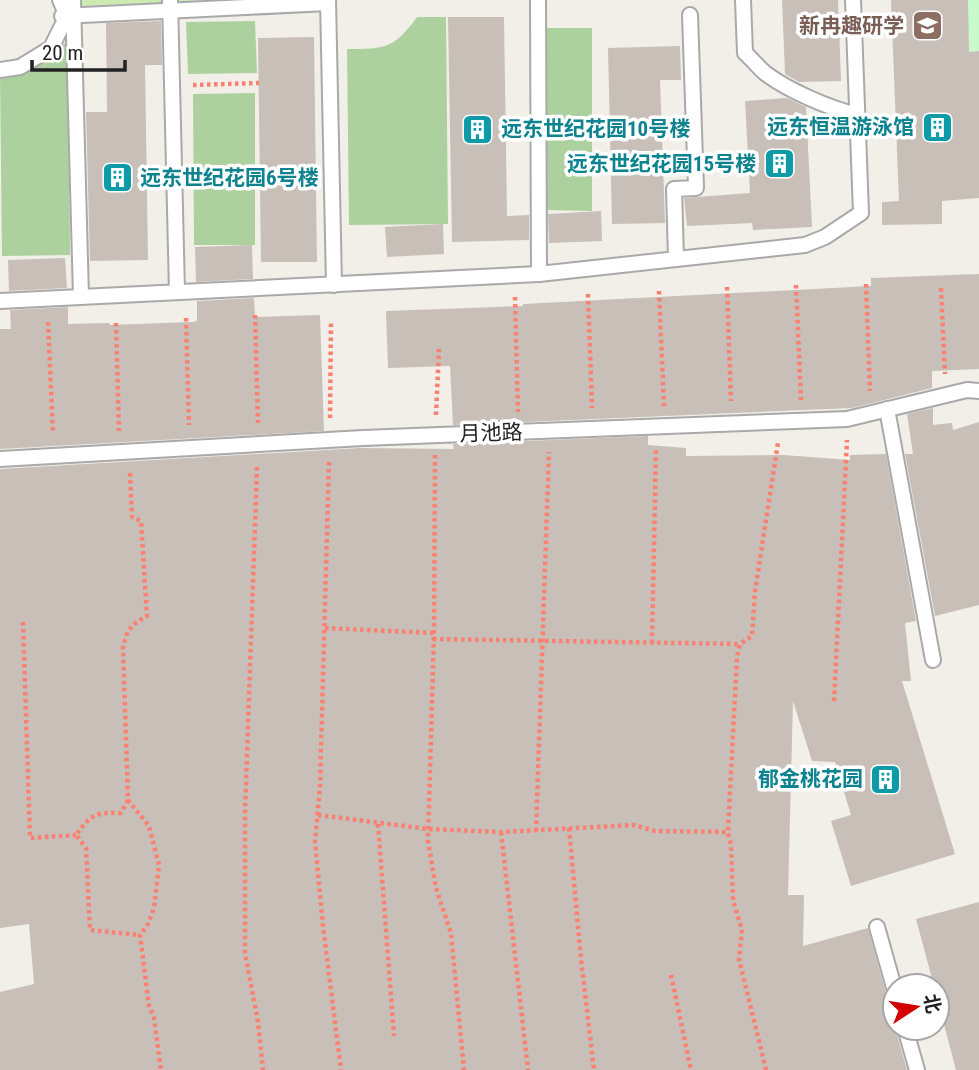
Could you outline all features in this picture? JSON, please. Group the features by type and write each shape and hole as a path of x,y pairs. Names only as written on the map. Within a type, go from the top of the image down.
{"lane":[{"path":"60,0 68,16 81,297"},
{"path":"0,70 20,67 51,48 68,16 73,0"},
{"path":"538,0 539,274"},
{"path":"743,0 746,53 765,73 839,111 857,115"},
{"path":"0,301 539,274 805,246 825,237 861,213 853,0"},
{"path":"68,16 170,5 328,1 334,285"},
{"path":"170,5 177,292"},
{"path":"676,259 674,189 696,188 690,15"},
{"name":"月池路","path":"0,459 435,435 847,419 973,391"},
{"path":"887,409 933,660"},
{"path":"877,927 890,972"},
{"path":"909,1042 917,1070"}],"path":[{"path":"172,85 259,83"},
{"path":"866,284 871,413"},
{"path":"796,285 802,420"},
{"path":"727,287 732,423"},
{"path":"941,288 946,381 973,391"},
{"path":"652,643 661,426 659,291"},
{"path":"588,294 593,429"},
{"path":"515,298 519,432"},
{"path":"255,315 258,444 245,812 245,953 258,1022 263,1070"},
{"path":"186,317 190,448"},
{"path":"331,321 325,628 315,842 341,1070"},
{"path":"48,322 54,456"},
{"path":"76,835 85,822 99,812 121,813 128,800 123,648 126,631 147,616 141,521 132,517 124,451 116,323"},
{"path":"439,349 428,829 436,888 451,933 464,1070"},
{"path":"834,701 847,419"},
{"path":"325,628 542,641 740,644 752,636 755,591 781,421"},
{"path":"536,831 550,430"},
{"path":"23,622 30,838 76,835"},
{"path":"740,644 737,657 729,832 733,900 742,930 739,958 766,1070"},
{"path":"128,800 149,826 159,865 154,908 148,924 140,934 161,1070"},
{"path":"318,815 428,829 500,832 634,825 656,831 729,832"},
{"path":"378,824 394,1036"},
{"path":"569,828 594,1070"},
{"path":"500,832 528,1070"},
{"path":"76,835 86,848 90,930 140,934"},
{"path":"671,975 691,1070"}],"green space":[{"path":"75,0 325,0 325,2 75,6"},
{"path":"967,0 979,0 979,51 969,52"},
{"path":"417,17 446,17 448,224 349,225 347,49 388,45 402,36"},
{"path":"255,21 257,73 188,74 186,22"},
{"path":"545,28 592,28 592,211 545,210"},
{"path":"68,41 70,255 2,256 0,74 26,70"},
{"path":"255,93 255,245 194,245 193,94"}],"building":[{"path":"782,0 838,0 841,81 799,82 785,74"},
{"name":"远东恒温游泳馆","path":"891,0 968,0 969,52 979,51 979,198 942,201 942,224 882,225 882,202 899,201"},
{"name":"远东世纪花园10号楼","path":"448,17 504,17 507,216 529,215 529,240 452,242"},
{"name":"远东世纪花园6号楼","path":"161,21 162,65 145,65 148,260 90,261 86,112 107,112 106,23"},
{"path":"314,37 317,262 261,262 258,38"},
{"path":"680,46 681,80 660,80 665,223 612,224 608,48"},
{"name":"远东世纪花园15号楼","path":"787,98 806,107 812,227 753,230 752,223 687,226 684,198 750,193 745,101"},
{"path":"601,211 602,241 549,243 548,214"},
{"path":"443,224 444,254 387,257 385,227"},
{"path":"252,245 253,279 196,282 195,247"},
{"path":"65,258 67,288 9,291 8,260"},
{"path":"979,274 979,369 932,371 932,388 852,408 453,425 450,366 388,368 386,311 871,286 871,278"},
{"path":"254,298 255,317 320,315 324,431 0,449 0,329 11,329 10,310 68,307 68,324 192,322 197,321 197,301"},
{"path":"933,408 933,425 952,423 953,430 979,422 979,605 935,616 905,454 913,454 907,414"},
{"path":"648,436 648,445 686,448 686,456 783,455 850,460 850,455 886,454 916,621 905,623 911,681 902,681 955,854 851,886 831,821 851,815 835,762 812,761 793,701 788,895 804,895 803,946 868,928 881,976 881,1042 899,1042 907,1070 0,1070 0,992 34,984 29,924 0,928 0,469 360,448 454,449 453,444"},
{"path":"979,902 979,1070 956,1070 949,1042 951,1042 951,972 930,972 916,919"}],"place":[{"name":"新冉趣研学","path":"927,26"},
{"name":"远东恒温游泳馆","path":"937,127"},
{"name":"远东世纪花园10号楼","path":"478,129"},
{"name":"远东世纪花园15号楼","path":"779,164"},
{"name":"远东世纪花园6号楼","path":"117,178"},
{"name":"郁金桃花园","path":"886,779"}]}
